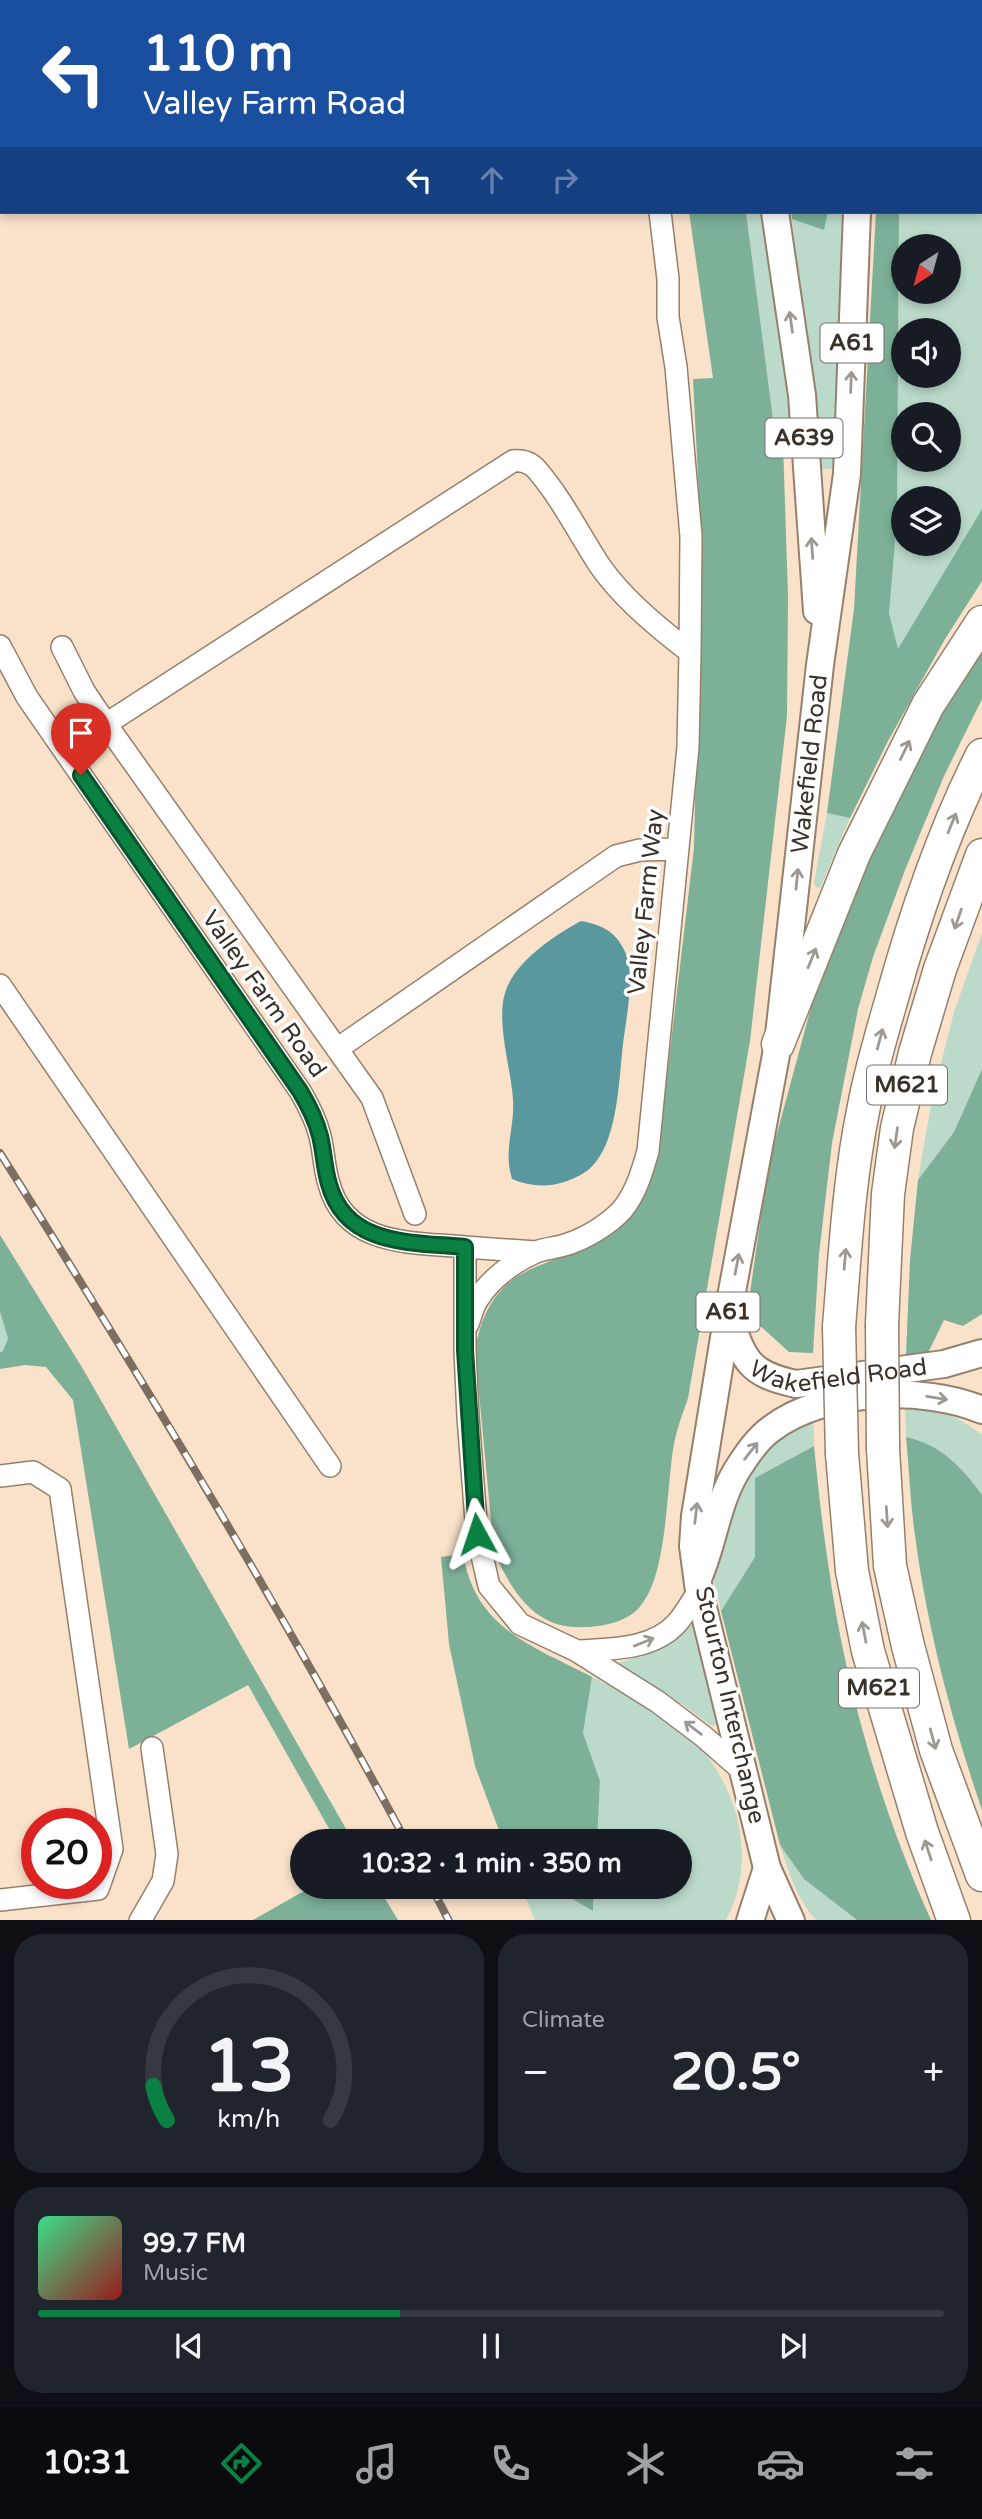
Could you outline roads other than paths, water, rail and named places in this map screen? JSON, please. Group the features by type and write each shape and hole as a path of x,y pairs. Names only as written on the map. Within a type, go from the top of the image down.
{"highway":[{"path":"778,1044 854,854 928,705 982,622"},
{"name":"M621","path":"952,1918 922,1832 868,1651 852,1571 842,1454 839,1327 853,1173 867,1092 904,955 929,881 982,755"},
{"name":"M621","path":"982,855 940,969 897,1128 888,1194 882,1324 883,1449 890,1566 936,1750 982,1875"}],"main road":[{"name":"A639","path":"775,214 802,395 821,665"},
{"name":"Wakefield Road","path":"698,1586 693,1546 695,1516 728,1313 778,1044 821,665 847,474 857,214"},
{"name":"Wakefield Road","path":"728,1313 740,1348 755,1370 773,1379 796,1384 944,1364 982,1353"},
{"name":"Stourton Interchange","path":"791,1920 767,1868 698,1586 723,1499 751,1450 770,1430 798,1412 846,1398 895,1395 931,1396 962,1402 982,1410"},
{"path":"750,1920 767,1868"}],"lane":[{"name":"Valley Farm Way","path":"465,1350 468,1325 477,1300 495,1279 512,1265 536,1252 567,1244 604,1225 621,1211 633,1195 648,1151 688,747 690,652 691,536 660,214"},
{"path":"56,737 91,731 106,724 513,461 522,460 536,469 601,567 641,611 690,652"},
{"name":"Valley Farm Road","path":"0,646 27,697 300,1091 313,1114 329,1185 339,1206 355,1224 375,1237 536,1252"},
{"path":"62,647 84,691 106,724 372,1098 415,1214"},
{"path":"337,1049 616,856 640,850 678,849"},
{"path":"0,985 330,1466"},
{"path":"465,1247 465,1350 477,1534 489,1586 520,1624 577,1651 658,1702 704,1735 744,1772"},
{"path":"0,1476 33,1472 60,1489 112,1849 98,1889 0,1900"},
{"path":"577,1651 629,1648 649,1642 676,1625 698,1586"},
{"path":"140,1920 163,1881 167,1854 152,1748"}],"water":[{"path":"581,921 603,927 614,935 629,963 629,998 613,1122 603,1152 592,1167 564,1182 544,1186 531,1185 512,1179 510,1168 513,1099 502,1018 505,993 526,960 559,934"}],"railway":[{"path":"0,1153 209,1494 399,1829"},
{"path":"438,1899 448,1920"}]}
